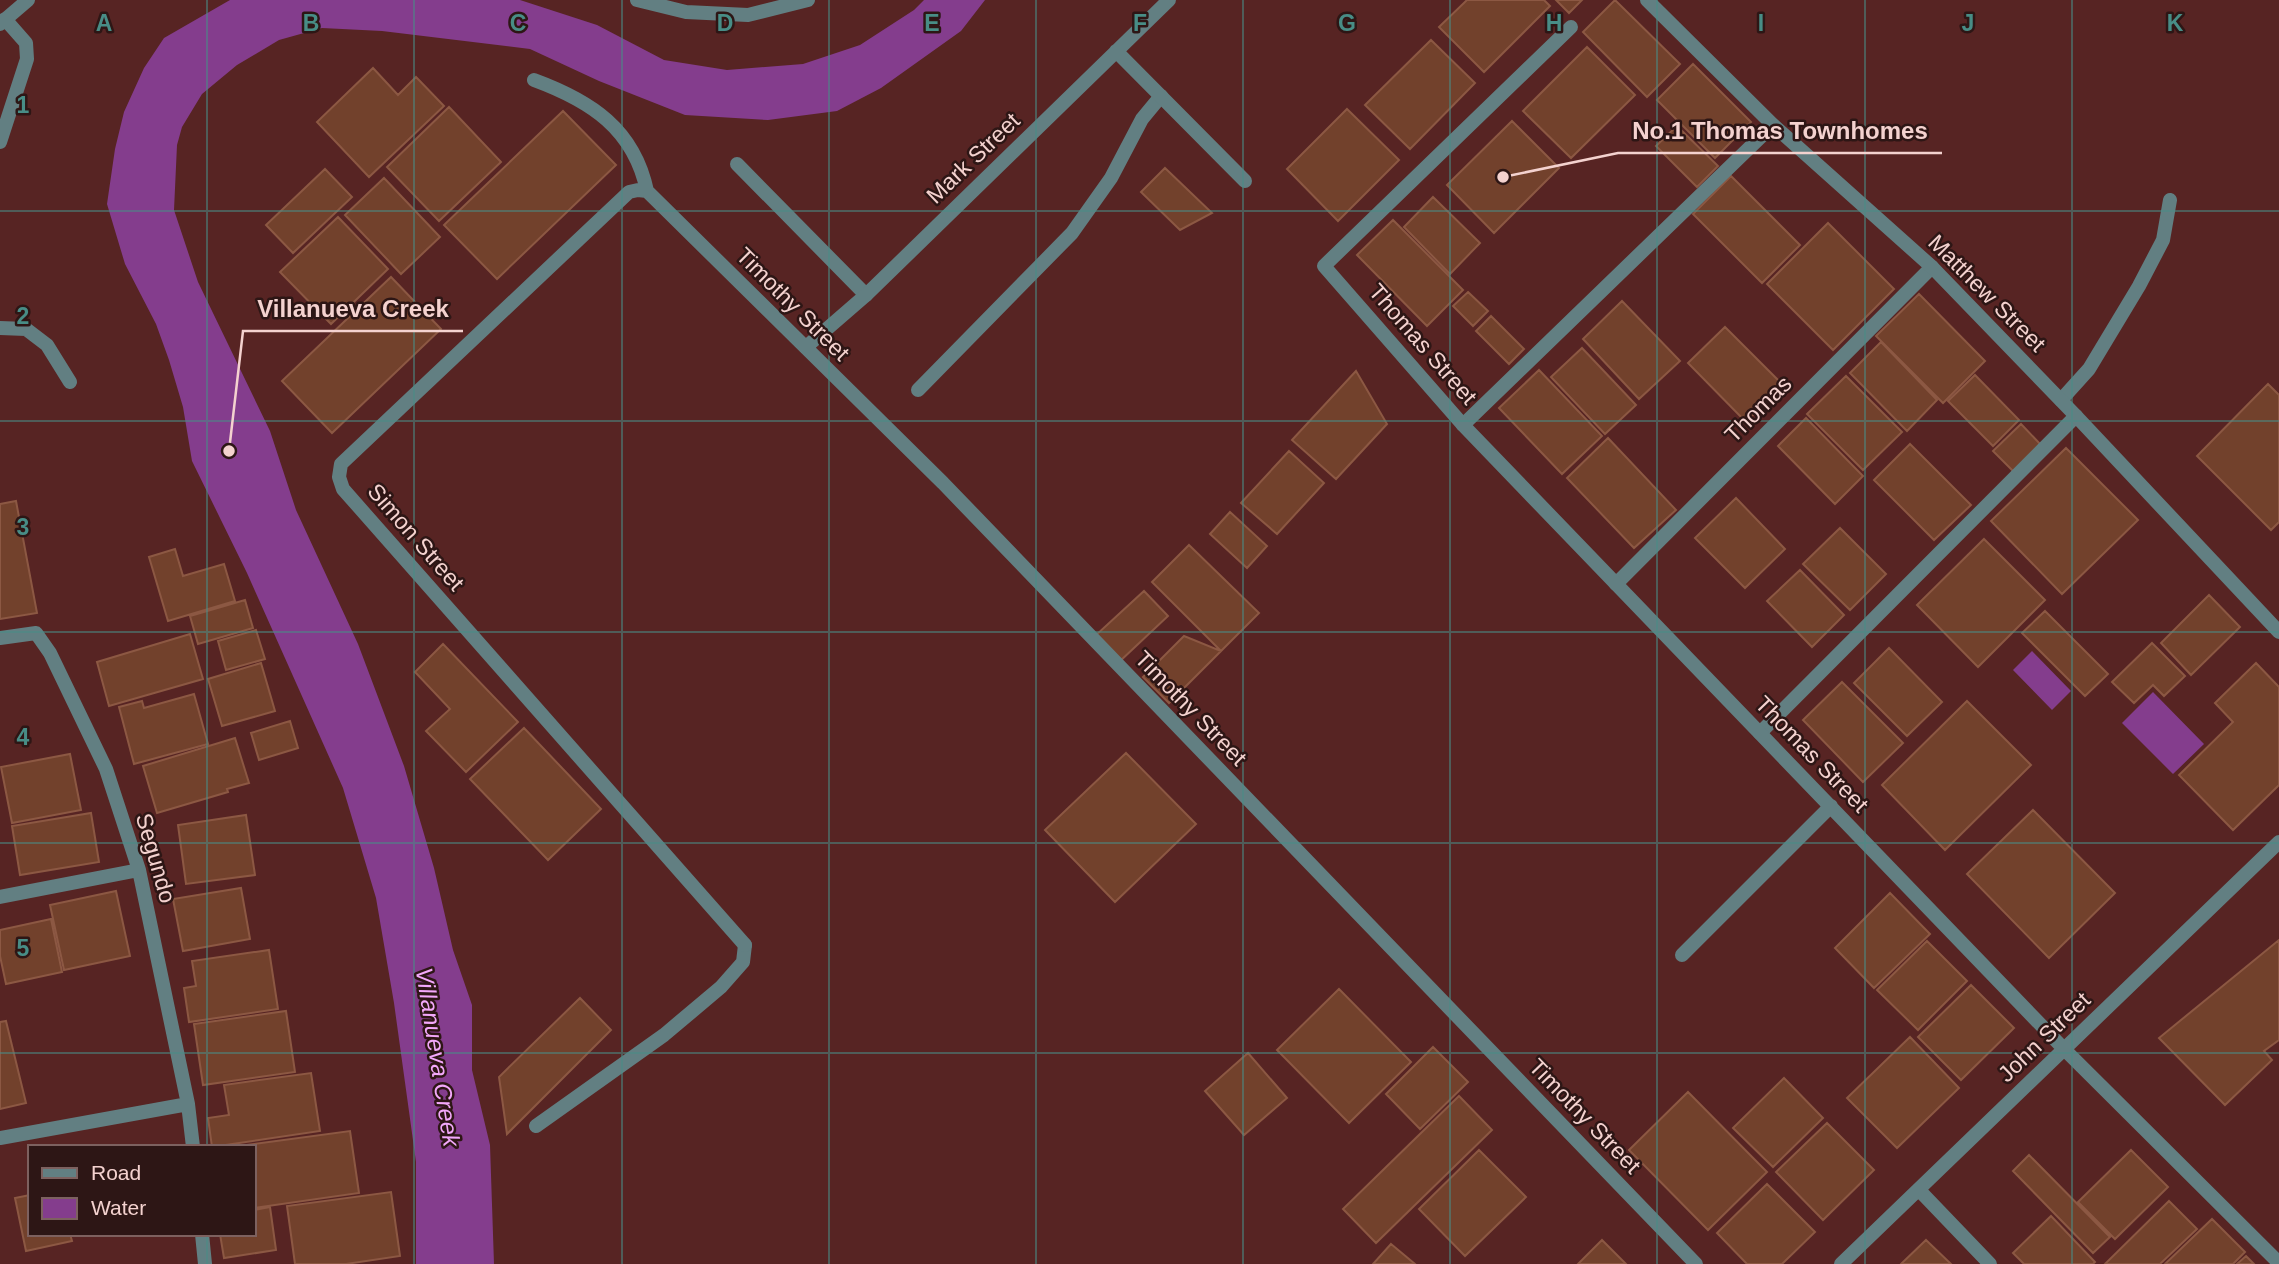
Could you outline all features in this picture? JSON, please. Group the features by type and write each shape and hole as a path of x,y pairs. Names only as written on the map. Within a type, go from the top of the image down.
{"street":[{"path":"0,142 27,59 26,43 2,21 28,0"},
{"path":"637,0 686,12 748,15 807,0"},
{"name":"Mark Street","path":"806,347 866,295 1169,0"},
{"name":"Matthew Street","path":"1647,0 1773,125 1932,267 2279,632"},
{"name":"Thomas Street","path":"1571,27 1324,266 1463,425 2064,1049 2279,1263"},
{"path":"1116,51 1245,181"},
{"path":"534,80 563,91 596,109 620,132 643,171 647,191"},
{"path":"918,390 1072,233 1111,178 1142,119 1161,96"},
{"path":"1463,425 1773,125"},
{"path":"737,164 866,295"},
{"name":"Timothy Street","path":"647,191 943,483 1696,1264"},
{"name":"Simon Street","path":"536,1126 664,1035 721,987 743,962 746,945 352,499 343,488 339,477 341,464 629,192 647,191"},
{"path":"2061,400 2089,369 2139,286 2163,240 2169,200"},
{"name":"Thomas","path":"1616,584 1932,267"},
{"path":"0,328 26,329 47,345 70,382"},
{"path":"1760,733 2076,416"},
{"name":"Segundo","path":"0,638 36,633 50,653 106,769 139,870 188,1104 193,1145"},
{"path":"1682,955 1831,806"},
{"name":"John Street","path":"1841,1264 2279,842"},
{"path":"0,897 139,870"},
{"path":"0,1138 188,1104"},
{"path":"1919,1189 1990,1264"},
{"path":"202,1236 205,1264"}],"water":[{"path":"230,0 520,0 597,25 664,60 727,70 803,64 860,45 914,10 924,0 985,0 961,31 881,88 837,111 768,120 685,115 599,81 530,49 382,31 322,28 279,40 237,65 202,94 182,127 177,145 174,210 198,282 270,431 296,510 358,644 404,766 434,868 453,950 472,1005 472,1070 490,1145 494,1264 416,1264 416,1162 376,898 343,788 247,573 192,461 183,407 169,360 156,324 125,264 107,204 115,149 124,112 144,68 164,38"},
{"path":"2032,651 2071,691 2052,710 2013,670"},
{"path":"2153,692 2204,744 2173,774 2122,723"}],"building":[{"path":"1467,0 1544,0 1550,6 1484,72 1439,27"},
{"path":"1556,0 1582,0 1569,13"},
{"path":"1615,0 1680,64 1647,97 1583,32"},
{"path":"1431,40 1475,83 1410,149 1365,105"},
{"path":"1587,47 1635,95 1571,158 1523,111"},
{"path":"1693,64 1751,122 1715,158 1657,100"},
{"path":"373,68 398,95 416,77 444,106 369,177 317,122"},
{"path":"449,107 501,162 439,221 387,167"},
{"path":"1347,109 1399,160 1338,221 1287,169"},
{"path":"563,111 616,165 497,279 444,225"},
{"path":"1512,121 1559,168 1494,233 1447,185"},
{"path":"1677,126 1718,166 1697,187 1656,146"},
{"path":"1165,168 1212,213 1180,230 1141,192"},
{"path":"325,169 352,197 293,253 266,225"},
{"path":"1731,176 1800,245 1762,283 1693,214"},
{"path":"384,178 440,237 401,274 345,215"},
{"path":"1433,197 1480,243 1450,274 1404,227"},
{"path":"338,217 388,269 331,324 280,272"},
{"path":"1393,220 1463,290 1427,326 1357,255"},
{"path":"1828,223 1894,289 1833,350 1767,284"},
{"path":"391,277 441,329 332,433 282,381"},
{"path":"1468,292 1488,311 1473,326 1453,306"},
{"path":"1919,294 1985,361 1943,403 1876,336"},
{"path":"1622,301 1680,361 1639,399 1583,339"},
{"path":"1491,316 1524,349 1509,364 1476,331"},
{"path":"1725,327 1783,385 1746,422 1688,363"},
{"path":"1881,342 1937,400 1907,431 1850,373"},
{"path":"1582,348 1636,405 1605,434 1551,377"},
{"path":"1539,370 1602,436 1562,474 1499,408"},
{"path":"1356,371 1387,424 1336,479 1292,440"},
{"path":"1975,375 2019,420 1993,446 1948,401"},
{"path":"1846,376 1902,432 1863,470 1807,414"},
{"path":"2268,384 2279,395 2279,522 2271,530 2197,456"},
{"path":"1806,418 1863,476 1835,504 1778,446"},
{"path":"2021,424 2042,446 2015,473 1993,451"},
{"path":"1608,438 1676,510 1634,548 1567,478"},
{"path":"1910,444 1971,505 1934,540 1874,480"},
{"path":"2066,448 2138,520 2062,594 1991,521"},
{"path":"1289,451 1324,483 1277,534 1241,503"},
{"path":"1736,498 1785,549 1745,588 1695,538"},
{"path":"16,501 37,613 0,619 0,504"},
{"path":"1230,512 1267,546 1247,568 1210,534"},
{"path":"1840,528 1886,574 1850,610 1803,564"},
{"path":"1984,539 2045,600 1978,667 1917,605"},
{"path":"1189,545 1259,613 1221,651 1152,582"},
{"path":"175,549 183,576 224,564 235,601 168,621 149,557"},
{"path":"1800,570 1844,615 1812,647 1767,601"},
{"path":"1144,591 1168,616 1119,662 1095,636"},
{"path":"2209,595 2240,627 2191,675 2161,643"},
{"path":"245,600 253,628 198,644 190,616"},
{"path":"2045,611 2108,674 2085,696 2022,633"},
{"path":"256,630 265,659 226,670 218,641"},
{"path":"190,634 203,679 109,706 97,662"},
{"path":"1184,636 1221,651 1169,703 1143,677"},
{"path":"2152,643 2185,676 2164,696 2153,685 2134,703 2112,682"},
{"path":"443,644 518,722 466,772 426,731 450,709 415,672"},
{"path":"1889,648 1942,702 1907,736 1854,683"},
{"path":"261,663 275,711 222,726 208,679"},
{"path":"2256,663 2279,687 2279,785 2233,830 2179,775 2233,722 2215,703"},
{"path":"1842,682 1903,743 1863,782 1803,720"},
{"path":"194,694 208,744 134,764 119,707 142,701 144,708"},
{"path":"1967,701 2031,765 1945,850 1882,785"},
{"path":"290,721 298,748 259,760 251,733"},
{"path":"524,728 601,809 548,860 470,779"},
{"path":"235,738 249,783 157,813 143,766"},
{"path":"1126,753 1196,824 1115,902 1045,830"},
{"path":"70,754 81,810 12,823 1,767"},
{"path":"2033,810 2115,893 2049,958 1967,874"},
{"path":"91,813 99,862 20,875 12,826"},
{"path":"246,815 255,875 186,884 178,825"},
{"path":"241,888 250,939 183,951 173,899"},
{"path":"116,891 130,956 64,970 50,905"},
{"path":"1890,893 1930,934 1874,988 1835,948"},
{"path":"51,919 62,972 6,984 0,956 0,930"},
{"path":"2279,940 2279,1040 2264,1051 2272,1060 2225,1105 2159,1038"},
{"path":"1927,941 1967,981 1918,1030 1877,990"},
{"path":"269,950 278,1009 189,1022 184,988 196,986 192,961"},
{"path":"1971,985 2014,1028 1961,1080 1918,1037"},
{"path":"1339,989 1411,1062 1349,1123 1277,1050"},
{"path":"580,998 611,1030 507,1134 499,1077"},
{"path":"286,1011 295,1072 203,1085 194,1024"},
{"path":"6,1021 26,1103 0,1109 0,1022"},
{"path":"1910,1037 1959,1088 1897,1148 1847,1098"},
{"path":"1433,1047 1468,1082 1420,1129 1386,1094"},
{"path":"1248,1053 1287,1098 1244,1135 1205,1091"},
{"path":"311,1073 320,1131 212,1145 208,1118 229,1115 224,1085"},
{"path":"1784,1078 1823,1118 1773,1167 1733,1128"},
{"path":"1688,1092 1767,1172 1708,1230 1629,1150"},
{"path":"1459,1096 1492,1130 1376,1243 1343,1209"},
{"path":"1827,1123 1874,1170 1823,1220 1776,1172"},
{"path":"350,1131 359,1193 256,1208 256,1145 247,1145"},
{"path":"1479,1150 1526,1197 1465,1256 1419,1209"},
{"path":"2131,1150 2168,1187 2115,1239 2078,1202"},
{"path":"2029,1155 2110,1237 2093,1253 2013,1171"},
{"path":"1767,1184 1815,1232 1782,1264 1747,1264 1717,1233"},
{"path":"391,1192 400,1256 346,1264 295,1264 287,1206"},
{"path":"28,1195 28,1236 71,1236 72,1241 26,1251 15,1198"},
{"path":"2169,1201 2197,1229 2160,1264 2105,1264"},
{"path":"270,1207 276,1250 224,1258 220,1236 256,1236 256,1210"},
{"path":"2051,1216 2095,1262 2093,1264 2024,1264 2013,1253"},
{"path":"2212,1219 2245,1252 2233,1264 2165,1264"},
{"path":"1602,1240 1626,1264 1578,1264"},
{"path":"1926,1240 1951,1264 1901,1264"},
{"path":"1391,1244 1415,1264 1373,1264"},
{"path":"2246,1256 2254,1264 2237,1264"}],"place":[{"name":"No.1 Thomas Townhomes","path":"1503,177"},
{"name":"Villanueva Creek","path":"229,451"}]}
